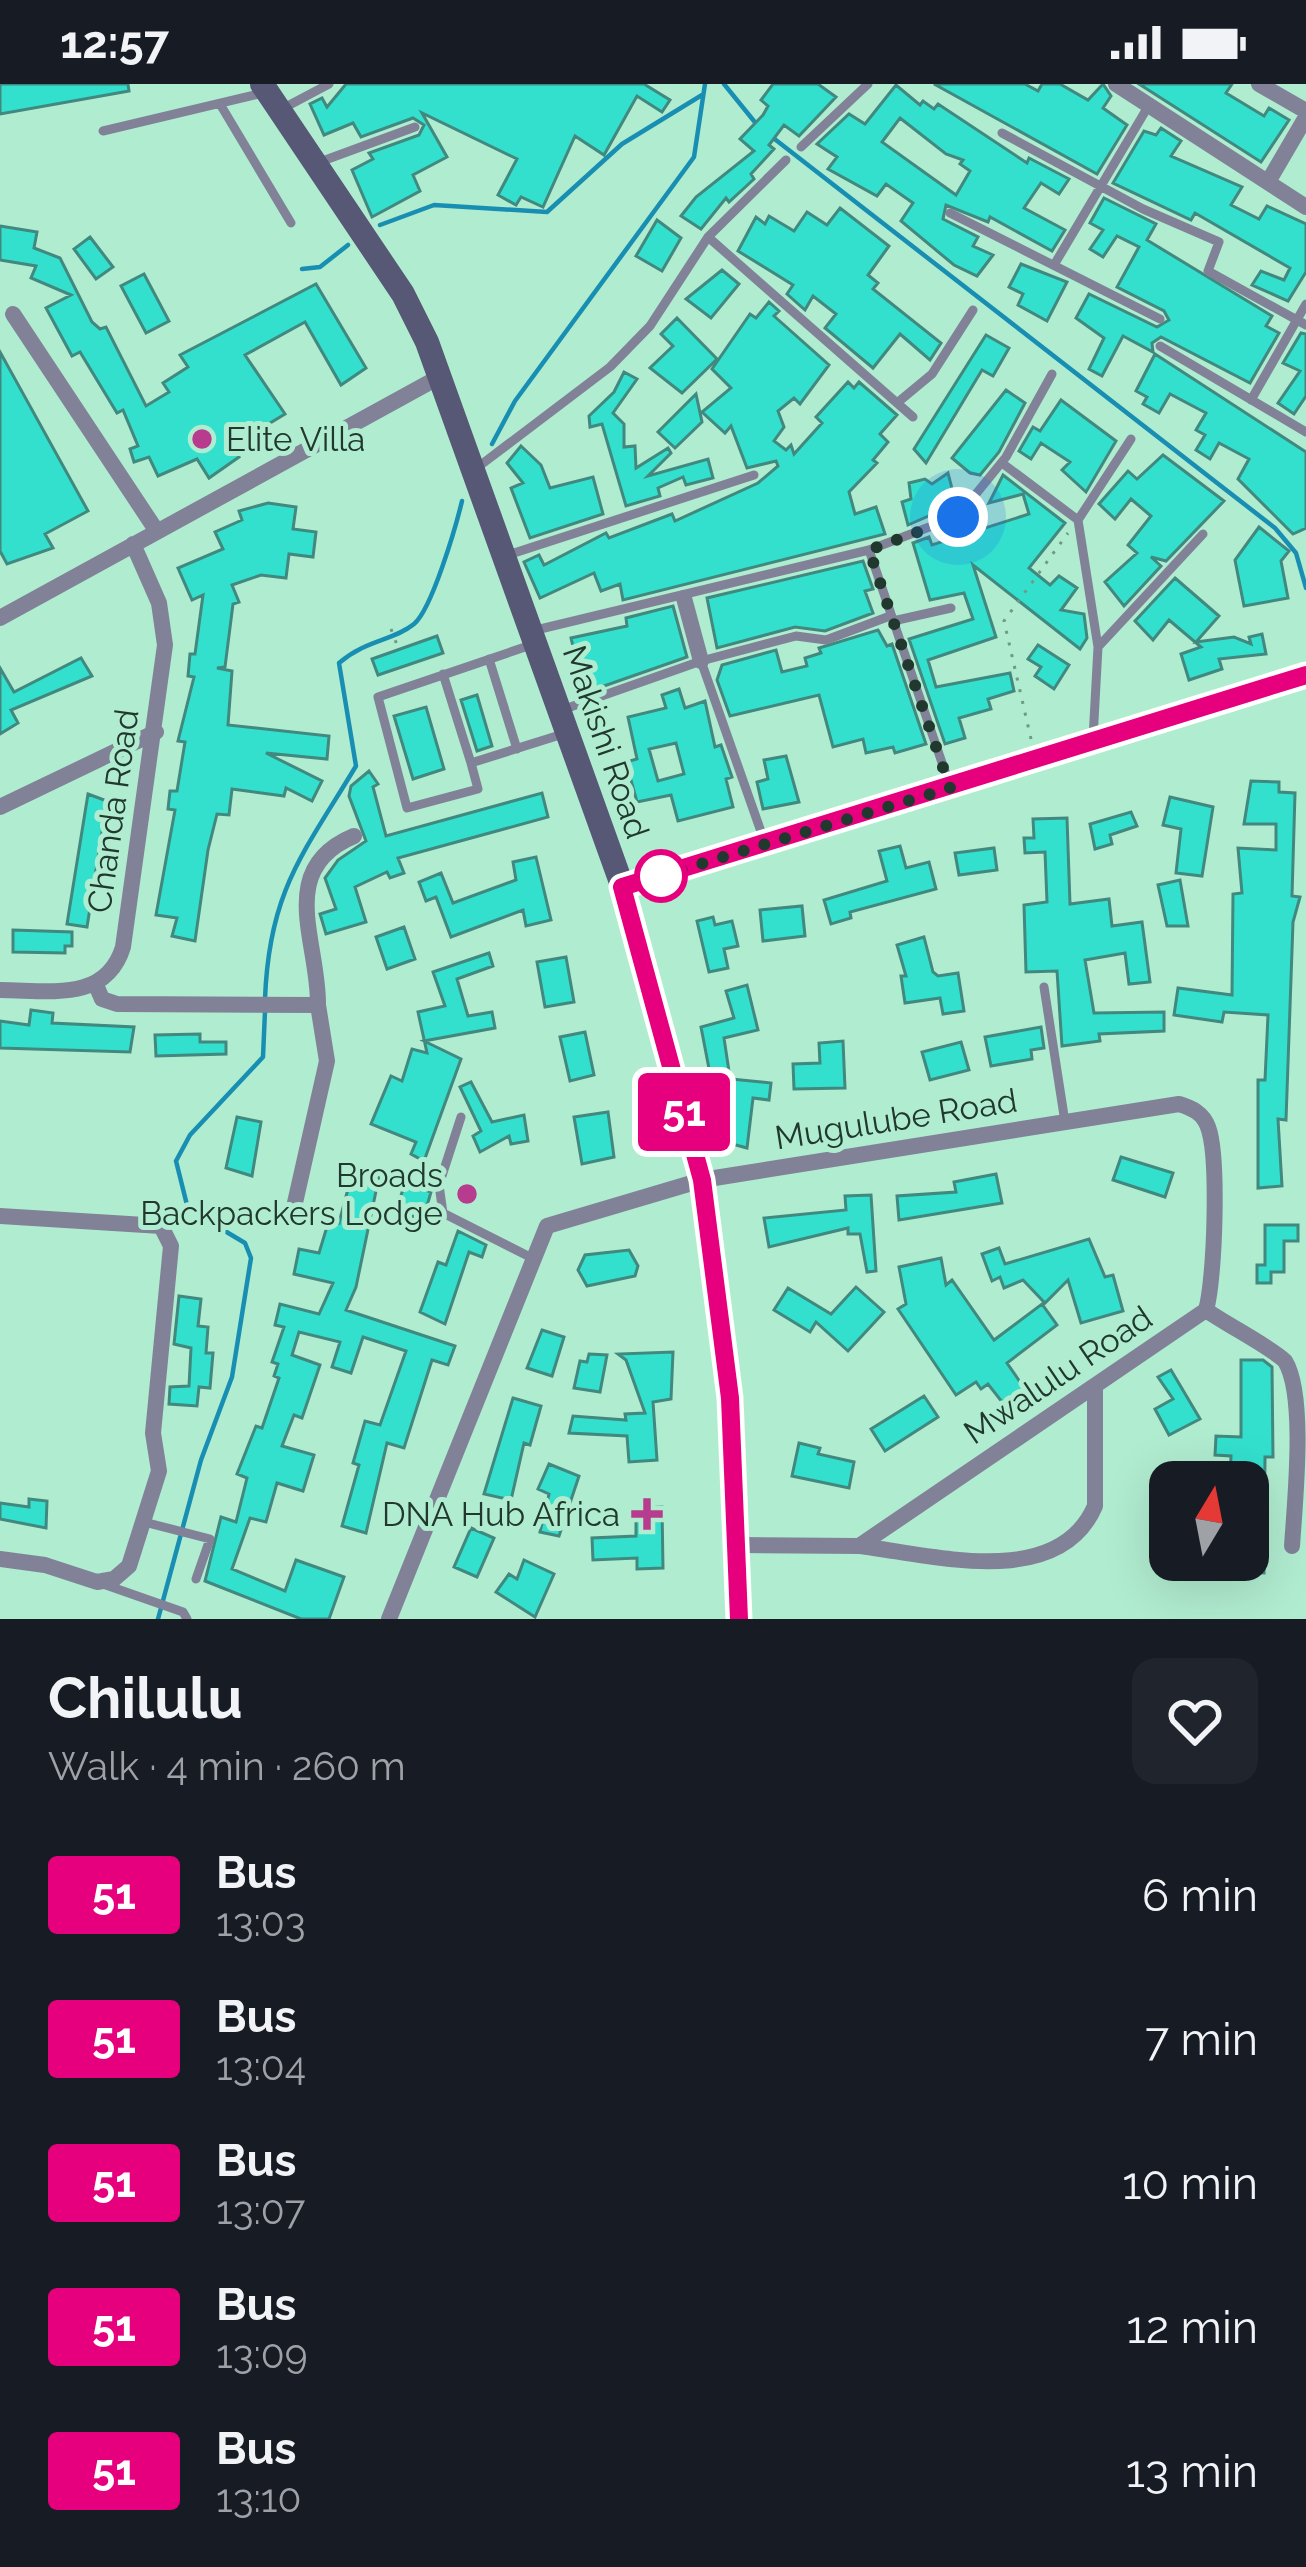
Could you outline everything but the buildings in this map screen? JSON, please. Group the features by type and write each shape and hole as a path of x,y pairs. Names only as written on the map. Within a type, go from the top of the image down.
{"main road":[{"name":"Makishi Road","path":"270,95 403,294 441,376 622,887 702,1180 730,1398 739,1619"},
{"path":"622,887 1306,675"}],"street":[{"path":"1116,84 1306,207"},
{"path":"1259,84 1306,114 1268,182"},
{"path":"13,314 156,530"},
{"path":"1,616 441,376"},
{"name":"Chanda Road","path":"96,985 114,971 123,947 156,732 165,631 133,544"},
{"path":"684,598 701,661"},
{"path":"0,807 156,732"},
{"path":"292,1216 327,1061 315,958 304,917 307,892 332,845 354,836"},
{"path":"0,990 96,985 102,999 117,1004 318,1005"},
{"name":"Mugulube Road","path":"389,1619 548,1226 702,1180 1179,1104 1197,1111 1210,1135 1214,1277 1206,1310"},
{"path":"0,1216 161,1226 171,1246 153,1433 159,1471 129,1566 114,1579 98,1582 2,1562"},
{"path":"1206,1310 1284,1360 1301,1395 1304,1433 1292,1546"},
{"name":"Mwalulu Road","path":"859,1546 1206,1310"},
{"path":"739,1545 859,1546 999,1562 1063,1541 1095,1506 1095,1387"}],"lane":[{"path":"103,131 329,84"},
{"path":"801,147 868,84"},
{"path":"220,104 291,223"},
{"path":"1054,266 1149,105"},
{"path":"317,163 415,127"},
{"path":"1001,133 1219,242 1208,271 1301,322"},
{"path":"473,470 610,367 650,326 708,237 786,160"},
{"path":"950,213 1160,319"},
{"path":"708,237 914,416"},
{"path":"1252,400 1301,322 1306,304"},
{"path":"897,403 932,374 973,310"},
{"path":"1160,346 1306,432"},
{"path":"443,674 478,789 407,808 378,698 443,674 489,659 534,637 869,550 958,517 1002,463 1052,374"},
{"path":"1093,739 1098,647 1078,520 1131,439"},
{"path":"1002,463 1078,520"},
{"path":"503,557 754,475"},
{"path":"1098,647 1203,534"},
{"path":"869,550 950,788"},
{"path":"471,763 517,749 562,722 701,661 796,636 812,643 891,619 951,608"},
{"path":"489,659 517,749"},
{"path":"701,661 766,845"},
{"path":"1044,987 1065,1122"},
{"path":"461,1117 439,1185 443,1214 532,1258"},
{"path":"144,1522 210,1539 196,1579"},
{"path":"98,1582 187,1619"}],"path":[{"path":"1036,758 1004,621 1078,520"},
{"path":"391,629 398,645"}],"waterway":[{"path":"492,444 515,401 694,157 705,84"},
{"path":"724,84 758,126"},
{"path":"380,225 434,205 547,212 622,144 702,95"},
{"path":"772,137 1275,528 1296,553 1306,588"},
{"path":"302,269 320,267 348,245"},
{"path":"265,999 273,929 292,875 356,766 339,663 406,630 421,615 462,501"},
{"path":"158,1619 201,1460 232,1377 251,1258 245,1243 188,1209 176,1161 190,1135 263,1057 265,1011"}],"bus line":[{"name":"51","path":"739,1619 730,1398 702,1180 622,887 1306,675"}],"place":[{"name":"Elite Villa","path":"202,439"},
{"name":"Broads Backpackers Lodge","path":"467,1194"},
{"name":"DNA Hub Africa","path":"647,1514"}],"route":[{"path":"661,876 950,788 869,550 958,517"}]}
